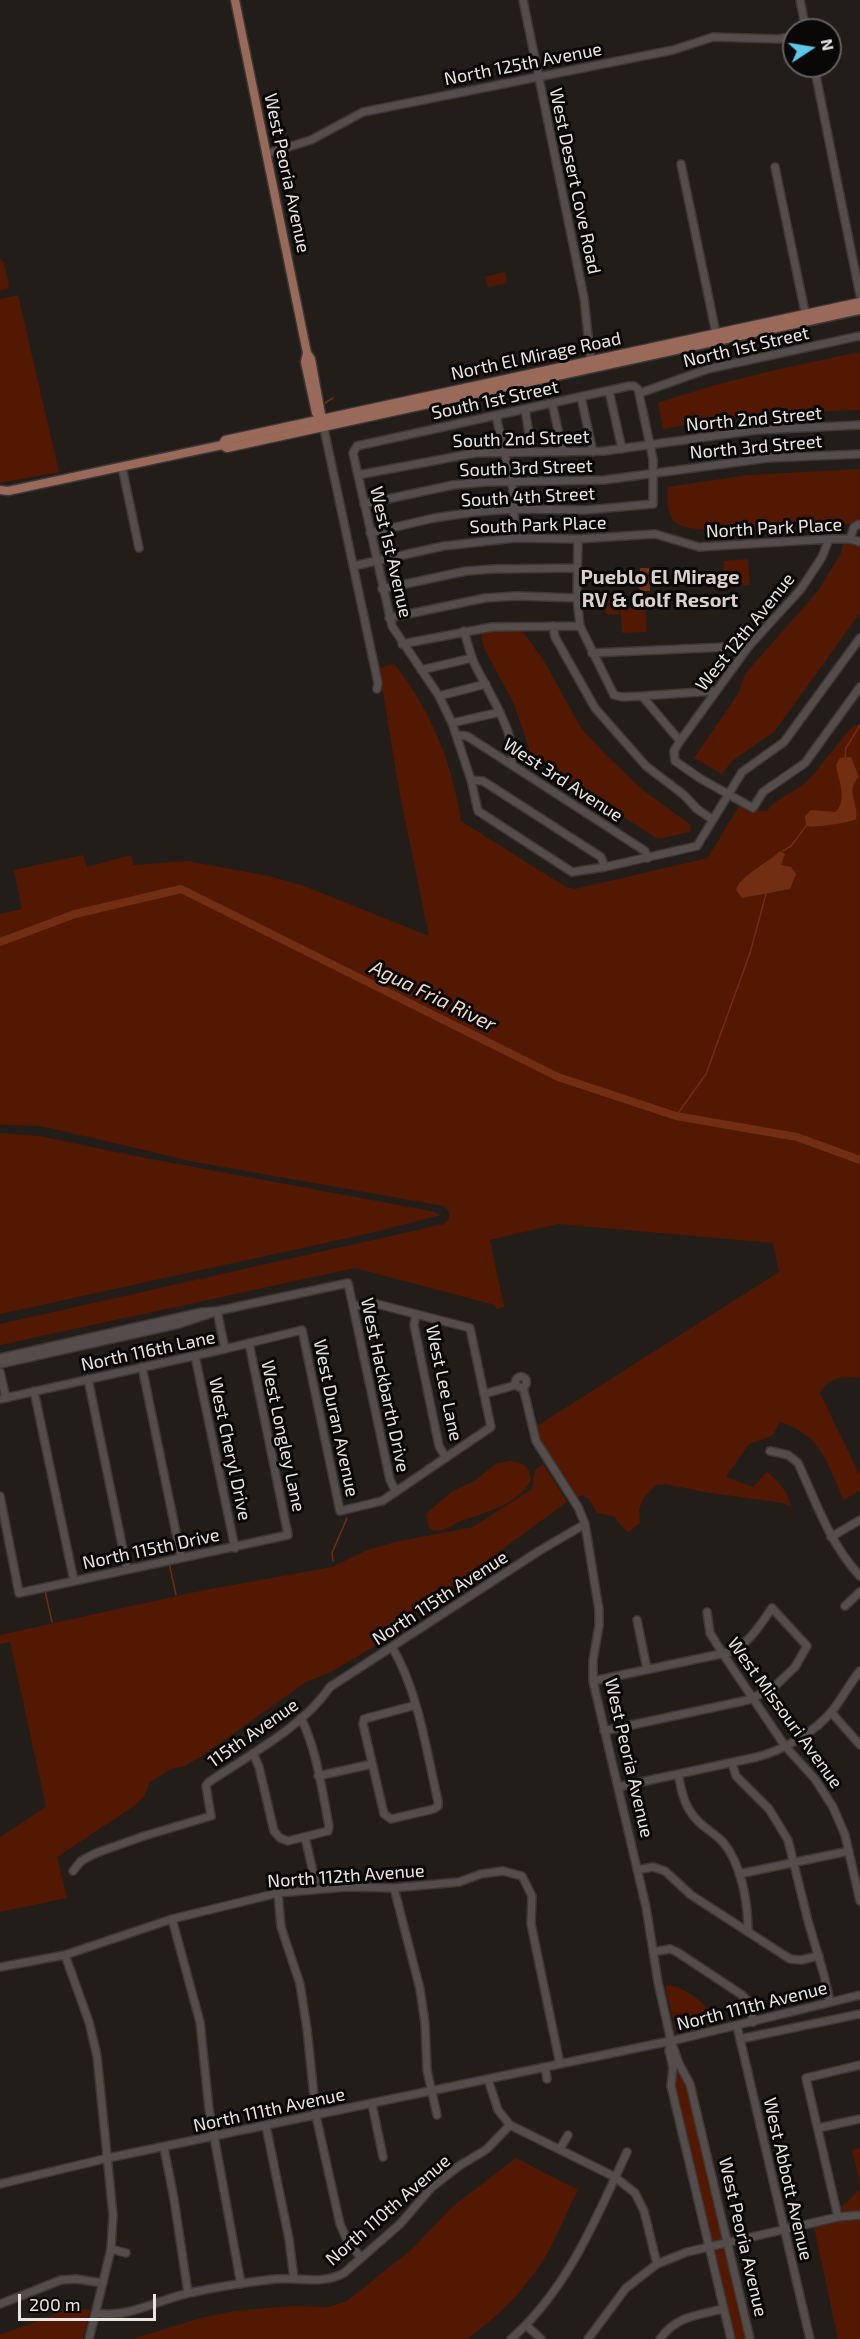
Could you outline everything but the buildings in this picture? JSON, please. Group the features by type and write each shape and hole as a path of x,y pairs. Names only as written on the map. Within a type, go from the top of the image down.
{"main road":[{"name":"West Peoria Avenue","path":"235,0 307,353 312,359 323,423"},
{"name":"North El Mirage Road","path":"0,497 4,491 222,445 227,448 323,423 806,317 860,302"},
{"name":"North El Mirage Road","path":"806,317 860,310"}],"street":[{"name":"West Desert Cove Road","path":"523,0 584,298 591,365"},
{"path":"800,0 804,18"},
{"name":"North 125th Avenue","path":"266,154 311,140 363,112 681,48 705,38 782,38"},
{"path":"816,78 860,295"},
{"path":"681,164 717,337"},
{"path":"776,167 806,317"},
{"name":"North 1st Street","path":"640,393 708,369 860,336"},
{"name":"South 1st Street","path":"353,448 634,386 640,393"},
{"path":"609,391 622,449"},
{"path":"640,393 655,474"},
{"path":"581,397 592,452"},
{"path":"552,403 563,452"},
{"path":"525,409 532,452"},
{"path":"496,416 511,480 514,538"},
{"name":"West Peoria Avenue","path":"323,423 378,683 376,689"},
{"name":"North 2nd Street","path":"651,445 756,430 860,425"},
{"name":"South 2nd Street","path":"358,475 474,453 592,452 651,445"},
{"name":"West 1st Avenue","path":"353,448 389,618 402,644 439,696 452,723 471,780 478,811 572,872 578,873 605,867"},
{"name":"North 3rd Street","path":"655,474 768,458 860,454"},
{"path":"122,467 139,548"},
{"name":"South 3rd Street","path":"364,504 453,485 511,480 604,480 655,474"},
{"name":"South 4th Street","path":"370,533 434,518 514,509 586,510 652,504 655,474"},
{"path":"850,539 854,527 860,524"},
{"name":"South Park Place","path":"353,566 444,546 514,538 578,539 656,534"},
{"name":"North Park Place","path":"656,534 699,547 829,539 850,539 860,542"},
{"path":"578,539 577,598 580,626 614,694 622,697 714,692"},
{"name":"West 12th Avenue","path":"680,741 749,646 801,589 822,557 829,539"},
{"path":"382,589 466,571 577,568"},
{"path":"389,618 485,598 517,596 577,598"},
{"path":"402,644 464,631 506,626 580,626"},
{"path":"553,626 555,637 595,708 646,766 713,820"},
{"path":"464,631 472,657 500,712 512,751 511,764"},
{"path":"471,780 483,781 601,857 605,867 697,846 742,772 772,753 784,742 860,638"},
{"path":"592,653 749,646"},
{"path":"421,670 472,657"},
{"path":"439,696 486,684"},
{"path":"642,696 680,741 674,751 675,760 728,795 753,808 763,792 805,762 860,687"},
{"path":"452,723 500,712"},
{"name":"West 3rd Avenue","path":"456,735 467,736 511,764 645,851 648,858"},
{"name":"West Hackbarth Drive","path":"218,1311 348,1283 390,1480 396,1492"},
{"path":"353,1306 377,1304 470,1328 491,1427 396,1492"},
{"path":"0,1358 202,1312 218,1311"},
{"path":"0,1364 178,1324 218,1311"},
{"name":"West Cheryl Drive","path":"218,1311 225,1349"},
{"name":"West Lee Lane","path":"416,1314 414,1325 439,1446 446,1458"},
{"name":"West Duran Avenue","path":"302,1330 344,1513 376,1503 396,1492"},
{"name":"North 116th Lane","path":"3,1398 302,1330"},
{"name":"West Longley Lane","path":"249,1343 288,1535"},
{"name":"West Cheryl Drive","path":"195,1356 235,1548"},
{"path":"142,1367 181,1557"},
{"path":"0,1371 3,1398"},
{"path":"88,1379 127,1569"},
{"name":"West Peoria Avenue","path":"484,1394 520,1386 536,1441 578,1507 585,1524 598,1610 593,1681 637,1870 671,2041 679,2064 690,2084 750,2339"},
{"path":"34,1391 74,1581"},
{"path":"770,1451 788,1455 798,1463 831,1537 846,1561 860,1576"},
{"name":"North 115th Drive","path":"0,1496 20,1593 288,1535"},
{"path":"831,1537 860,1520"},
{"name":"North 115th Avenue","path":"318,1705 330,1687 539,1551 585,1524"},
{"path":"845,1606 860,1592"},
{"path":"593,1681 723,1653 740,1647 750,1639 772,1608 807,1646 795,1667 773,1688 753,1698 604,1731"},
{"name":"West Missouri Avenue","path":"707,1612 710,1633 785,1746 825,1793 840,1821 857,1876 860,1901"},
{"path":"637,1620 647,1669"},
{"path":"392,1647 404,1667 416,1705 438,1806 391,1819 384,1814 363,1725 364,1719 416,1705"},
{"path":"618,1786 763,1756 785,1746 810,1730 831,1712 860,1671"},
{"name":"115th Avenue","path":"73,1871 81,1861 96,1853 211,1816 206,1786 318,1705"},
{"path":"831,1712 860,1744"},
{"path":"253,1753 259,1767 274,1831 280,1838 288,1841 328,1831 329,1826 308,1733 301,1718"},
{"path":"732,1763 736,1776 763,1802 777,1820 788,1840 830,2002"},
{"path":"318,1776 372,1764"},
{"path":"678,1774 687,1808 694,1818 723,1843 732,1856 739,1874 748,1918 748,1932"},
{"path":"305,1837 315,1881"},
{"path":"739,1874 849,1851"},
{"path":"637,1870 662,1869 691,1895 790,1959 801,1960 819,1956"},
{"name":"North 112th Avenue","path":"0,1967 65,1955 172,1919 278,1893 346,1887 394,1888 459,1882 482,1874 503,1871 522,1876 532,1896 531,1924 560,2064"},
{"path":"394,1888 420,1989 425,2023 427,2070 437,2115"},
{"path":"278,1893 281,1927 302,1995 316,2116 340,2224 347,2240 361,2258"},
{"path":"172,1919 200,2022 209,2109 241,2284"},
{"path":"653,1952 670,1949 677,1952 742,1995 749,2002 753,2022"},
{"path":"65,1955 94,2041 113,2222 111,2249 89,2339"},
{"name":"North 111th Avenue","path":"0,2184 108,2158 671,2041 860,1995"},
{"name":"North 111th Avenue","path":"740,2039 860,2014"},
{"name":"West Abbott Avenue","path":"737,2026 810,2339"},
{"name":"West Peoria Avenue","path":"671,2041 669,2051 673,2067 671,2086 730,2339"},
{"path":"838,2217 806,2078 860,2066"},
{"path":"545,2067 547,2079"},
{"path":"488,2079 498,2110 510,2125 615,2177 630,2187 640,2200 657,2264"},
{"path":"372,2104 383,2157"},
{"path":"818,2128 860,2119"},
{"name":"North 110th Avenue","path":"95,2313 122,2314 188,2293 241,2284 333,2278 361,2258 400,2223 432,2187 486,2149 510,2125"},
{"path":"266,2126 289,2239 294,2279"},
{"path":"560,2149 568,2135"},
{"path":"164,2148 188,2293"},
{"path":"511,2339 526,2325 558,2286 586,2236 627,2152"},
{"path":"588,2339 621,2293 657,2264 687,2252 838,2217 860,2215"},
{"path":"586,2236 595,2240"},
{"path":"111,2249 126,2253"},
{"path":"0,2304 61,2280 76,2279 103,2283"},
{"path":"660,2339 669,2327 681,2319 723,2309"},
{"path":"526,2325 541,2339"}],"shaded area":[{"path":"0,259 4,262 9,286 0,291"},
{"path":"505,272 507,283 488,287 485,277"},
{"path":"18,295 59,472 0,483 0,299"},
{"path":"860,352 860,410 762,415 663,429 658,403 733,380"},
{"path":"860,469 860,524 726,531 704,530 686,527 675,522 669,511 667,487 748,475"},
{"path":"844,539 860,542 860,613 774,732 732,761 722,774 694,758 738,694 745,674 818,591 841,553"},
{"path":"748,559 750,585 725,586 723,561"},
{"path":"640,568 649,568 647,576 650,576 650,591 641,591 639,588"},
{"path":"605,600 619,600 619,614 606,614"},
{"path":"645,606 647,632 622,633 620,608"},
{"path":"518,625 544,661 581,728 644,791 691,825 690,832 658,839 533,760 514,704 485,650 479,629"},
{"path":"394,664 419,700 438,738 452,778 461,821 566,887 575,889 708,858 740,804 755,810 767,811 777,801 803,784 854,725 860,726 860,1378 837,1379 828,1383 820,1393 860,1476 860,1490 844,1500 827,1463 814,1443 806,1435 780,1422 772,1436 749,1444 726,1477 753,1487 767,1472 782,1487 791,1507 783,1503 704,1492 666,1484 656,1485 644,1497 639,1509 640,1523 629,1532 614,1516 597,1513 589,1499 583,1495 575,1498 543,1447 537,1426 779,1272 773,1243 558,1224 490,1240 504,1307 496,1309 495,1305 355,1268 0,1345 0,1324 444,1224 449,1218 449,1212 444,1206 195,1162 41,1126 0,1125 0,914 22,909 14,870 83,855 87,867 131,855 134,865 187,861 269,876 304,886 429,936 399,790 379,668"},
{"path":"851,757 859,777 853,787 856,819 831,825 806,826 805,816 811,810 836,812 840,807 842,795 836,765 840,758"},
{"path":"780,851 785,854 781,865 791,867 796,874 790,889 742,898 736,890 743,879"},
{"path":"0,1133 39,1136 431,1211 441,1215 366,1234 0,1314"},
{"path":"511,1461 526,1466 530,1475 531,1480 518,1495 502,1506 446,1529 434,1531 429,1528 426,1514 451,1492 474,1481 497,1463"},
{"path":"543,1464 567,1502 446,1590 433,1604 411,1615 406,1619 400,1631 331,1672 306,1682 203,1755 185,1766 171,1769 150,1782 144,1797 134,1806 57,1857 67,1898 0,1912 0,1837 46,1807 10,1642 0,1644 0,1635 200,1591 332,1567 367,1550 395,1542 473,1527 532,1489 535,1470"},
{"path":"670,1985 685,1990 698,2000 710,2011 718,2024 682,2032 676,2030 665,1986"},
{"path":"676,2071 681,2071 687,2080 723,2237 718,2241 711,2241 673,2083"},
{"path":"860,2148 860,2184 852,2150"},
{"path":"516,2158 578,2190 552,2245 526,2284 489,2322 467,2339 132,2339 201,2318 233,2311 293,2306 328,2307 347,2301 411,2250 452,2207"},
{"path":"860,2189 860,2339 838,2339 814,2227 842,2221 841,2208"},
{"path":"723,2247 726,2249 747,2339 733,2339 713,2251"},
{"path":"90,2309 83,2339 0,2339 0,2335 66,2310"}],"waterway":[{"path":"592,348 600,347"},
{"path":"325,403 333,398"},
{"path":"845,759 846,748 860,725"},
{"path":"783,851 791,846 806,826"},
{"name":"Agua Fria River","path":"0,942 75,914 181,889 558,1077 676,1116 797,1137 860,1160"},
{"path":"676,1116 706,1074 750,953 766,894"},
{"path":"333,1561 332,1553 347,1518"},
{"path":"169,1563 176,1595"},
{"path":"45,1591 52,1622"}],"district":[{"name":"Pueblo El Mirage RV & Golf Resort","path":"660,588"}]}
